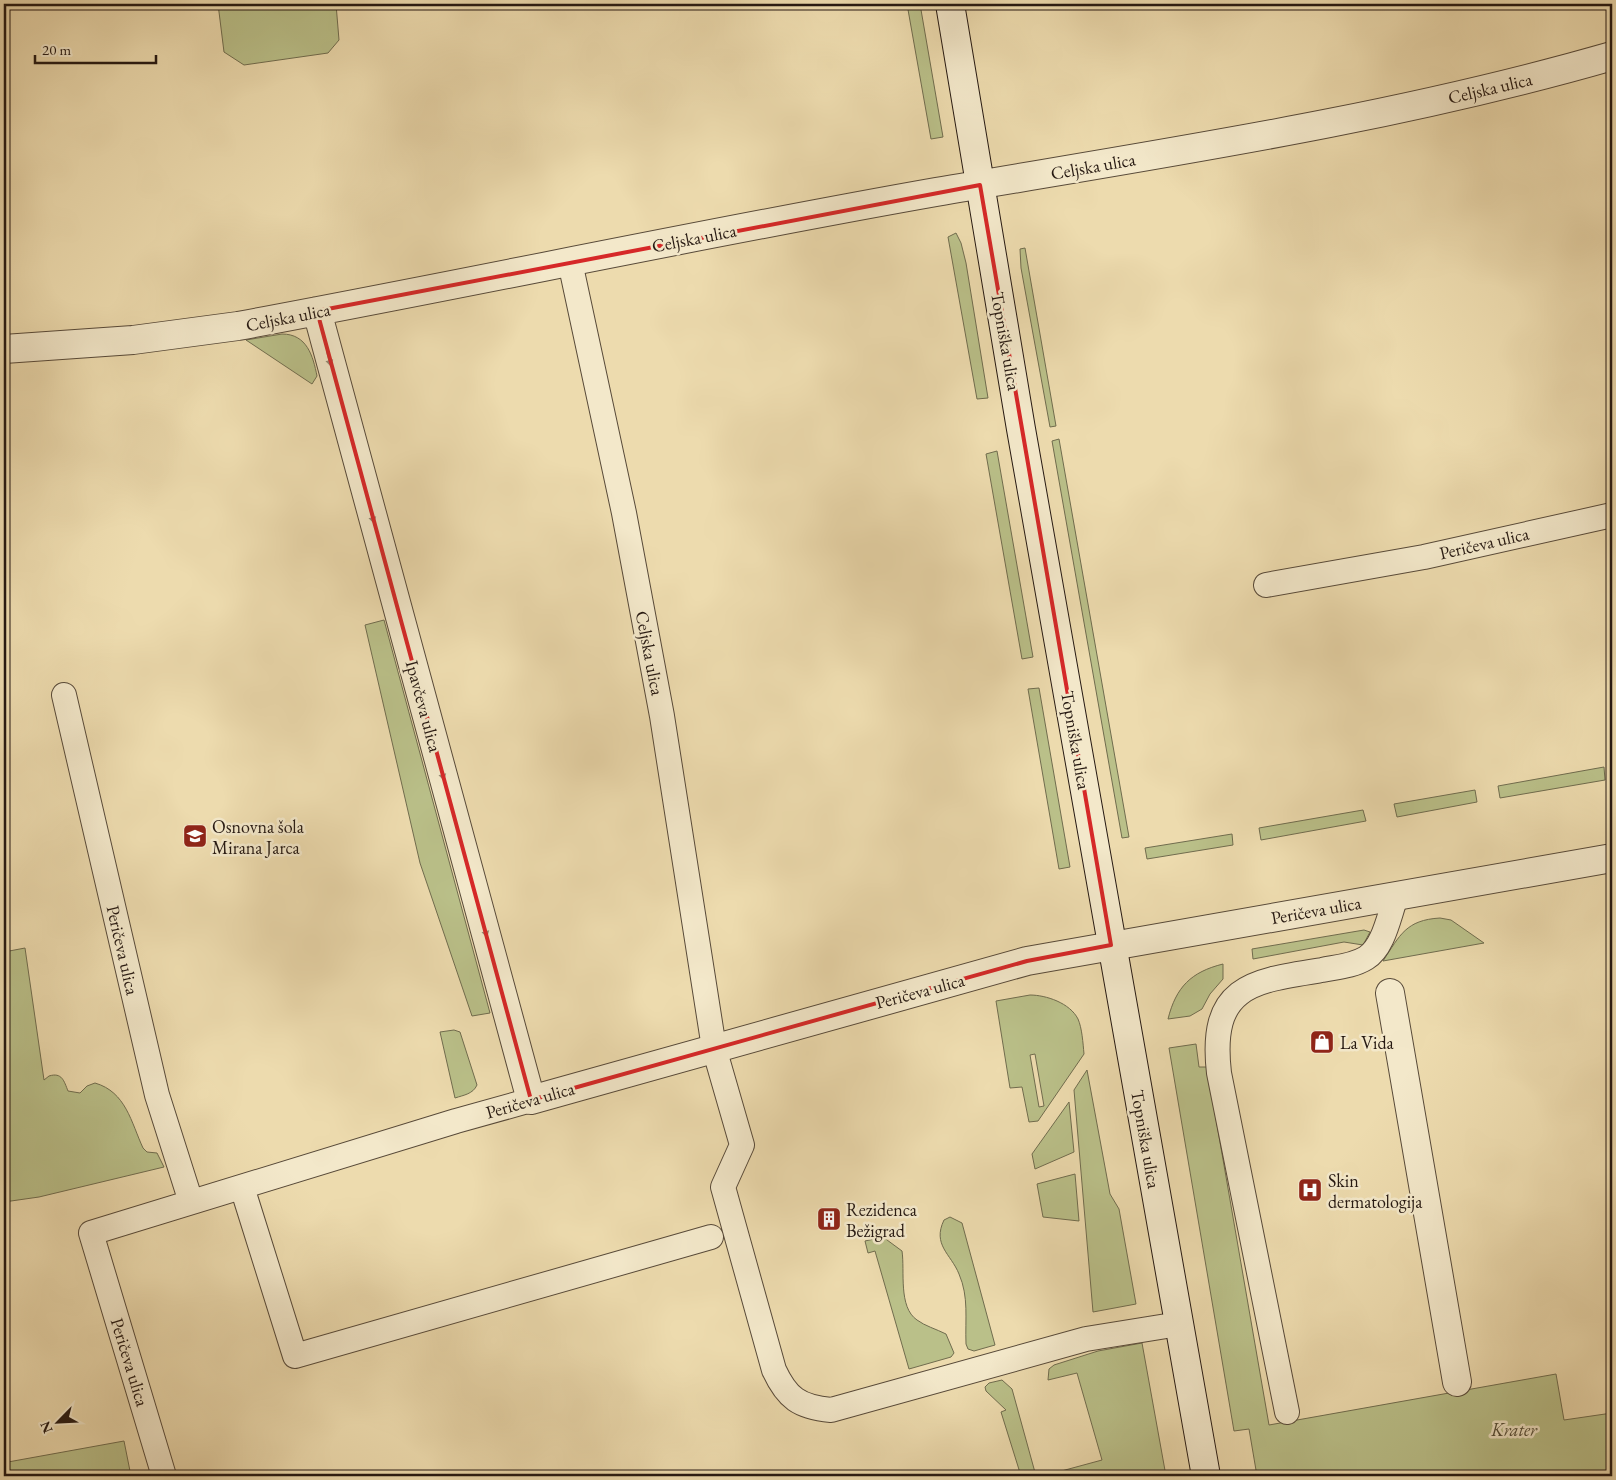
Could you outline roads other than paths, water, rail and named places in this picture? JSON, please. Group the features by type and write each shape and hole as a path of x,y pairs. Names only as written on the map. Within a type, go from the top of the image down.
{"street":[{"name":"Topniška ulica","path":"950,4 1111,945 1206,1476"},
{"name":"Celjska ulica","path":"4,349 133,340 238,326 317,312 570,262 980,185 1387,113 1523,81 1612,56"},
{"name":"Ipavčeva ulica","path":"317,312 531,1100"},
{"name":"Peričeva ulica","path":"531,1100 1027,961 1612,858"},
{"path":"1390,993 1457,1382"}],"lane":[{"name":"Celjska ulica","path":"570,262 624,513 662,716 714,1048 742,1145 723,1187 774,1370 782,1387 792,1398 815,1408 830,1410 1086,1338 1179,1324"},
{"name":"Peričeva ulica","path":"1266,585 1424,557 1612,515"},
{"name":"Peričeva ulica","path":"64,695 156,1095 191,1202"},
{"path":"1287,1412 1219,1073 1217,1043 1222,1019 1232,1000 1251,985 1269,978 1346,966 1367,958 1381,938 1396,896"},
{"name":"Peričeva ulica","path":"164,1476 91,1233 456,1121 531,1100"},
{"path":"242,1187 295,1356 711,1237"}],"place":[{"name":"Osnovna šola Mirana Jarca","path":"195,836"},
{"name":"La Vida","path":"1322,1042"},
{"name":"Skin dermatologija","path":"1310,1190"},
{"name":"Rezidenca Bežigrad","path":"829,1219"}],"park label":[{"name":"Krater","path":"1514,1429"}]}
